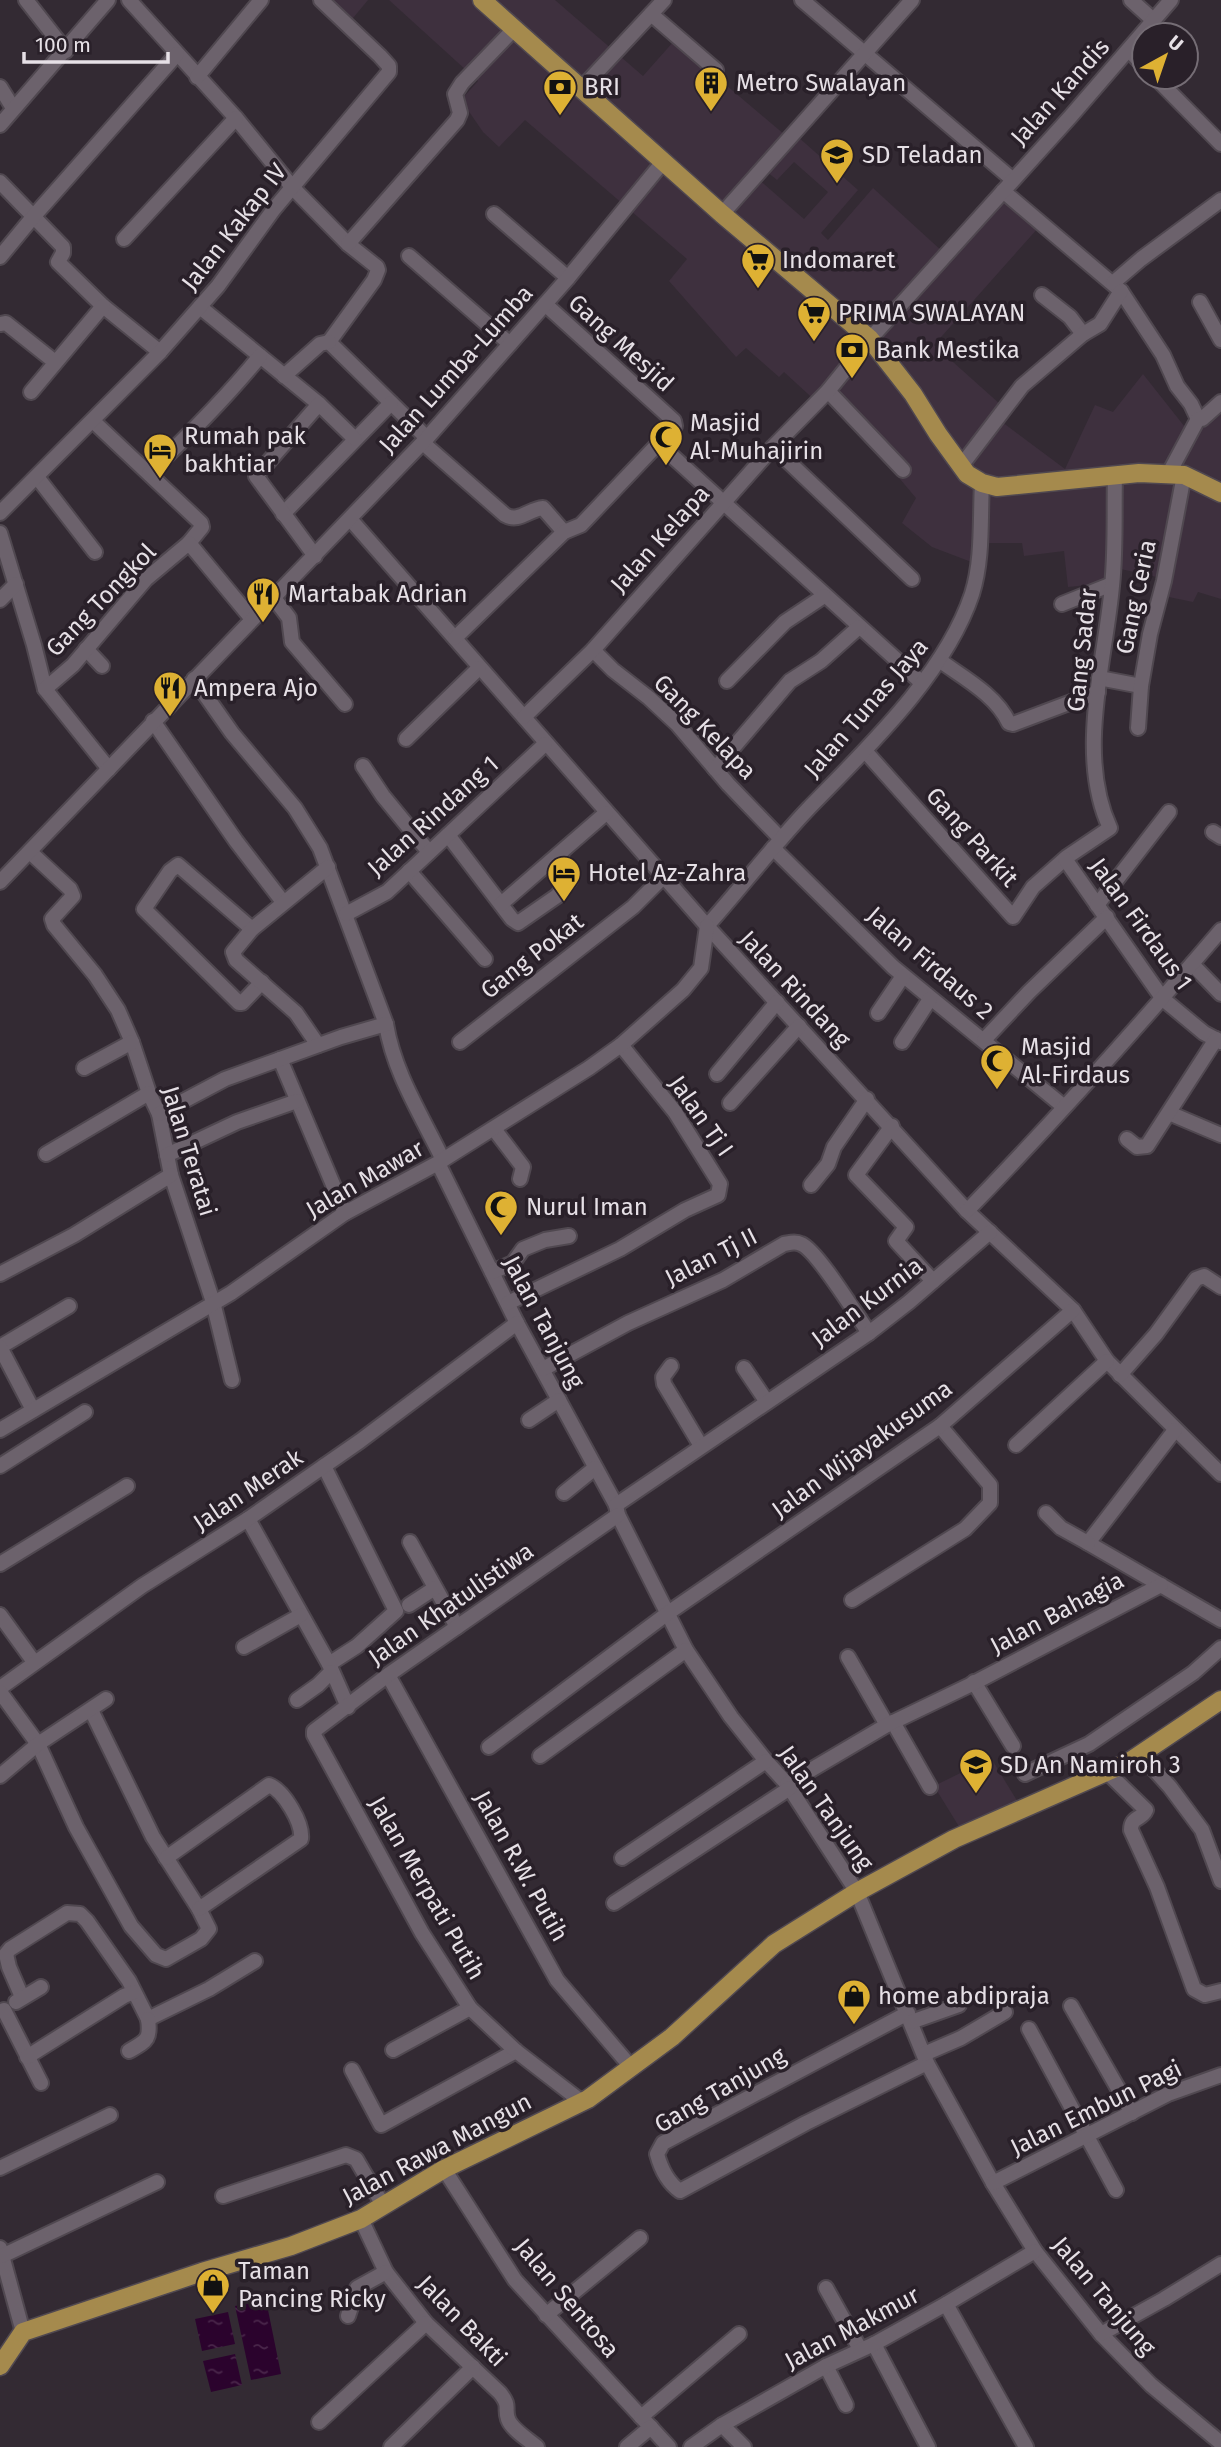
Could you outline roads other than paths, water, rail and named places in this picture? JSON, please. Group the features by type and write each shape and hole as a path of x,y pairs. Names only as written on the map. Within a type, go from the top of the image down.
{"main road":[{"path":"483,1 722,214 870,338 913,394 967,474 982,483 997,487 1115,474 1176,475 1221,494"},
{"name":"Jalan Rawa Mangun","path":"23,2332 202,2272 291,2246 361,2219 444,2169 582,2102 673,2037 774,1944 857,1892 954,1839 1141,1755 1219,1705"},
{"path":"0,2365 23,2332"}],"street":[{"path":"26,0 66,51"},
{"path":"0,125 108,0"},
{"path":"129,0 236,118 293,188 378,271 329,342 320,344 284,376"},
{"path":"197,77 261,0"},
{"name":"Jalan Kakap IV","path":"0,513 160,352 200,307 293,188 389,72 389,66 380,56 321,0"},
{"path":"582,88 664,0"},
{"path":"802,0 1012,179"},
{"path":"722,214 912,0"},
{"path":"1131,0 1152,19"},
{"name":"Jalan Kandis","path":"870,338 1171,0"},
{"path":"651,14 716,69"},
{"path":"348,244 457,120 460,113 455,94 462,83 516,28"},
{"path":"0,257 177,54"},
{"path":"0,87 13,108"},
{"path":"1169,91 1221,144"},
{"path":"124,239 236,118"},
{"name":"Jalan Lumba-Lumba","path":"0,882 153,721 351,520 425,440 568,278 663,162"},
{"path":"0,182 62,247 63,253 58,262 103,306 160,352"},
{"path":"1003,191 1117,287 1163,355 1177,386 1191,404 1198,419 1202,419 1221,402"},
{"path":"961,466 1023,386 1083,334 1100,324 1117,287 1141,259 1221,200"},
{"path":"494,214 568,278"},
{"path":"409,256 510,344"},
{"path":"1042,295 1070,317 1083,334"},
{"path":"1200,302 1221,340"},
{"name":"Gang Mesjid","path":"545,304 674,421 673,431 659,443"},
{"path":"31,392 103,306"},
{"path":"200,307 318,404 355,439"},
{"path":"0,324 6,323 55,362"},
{"name":"Jalan Kelapa","path":"524,717 593,650 773,447 828,391 870,338"},
{"path":"329,342 425,440 505,515 511,519 519,518 543,508 564,531"},
{"path":"149,473 234,388 260,356"},
{"path":"828,391 903,470"},
{"path":"283,513 390,403"},
{"path":"315,556 256,476 318,404"},
{"name":"Gang Ceria","path":"1138,728 1141,687 1176,475 1198,419"},
{"name":"Gang Tongkol","path":"45,689 73,665 146,579 189,543 202,527 201,523 93,421"},
{"path":"456,638 564,531 581,525 659,443 824,596 922,682"},
{"path":"773,447 912,579"},
{"name":"Gang Sadar","path":"1110,828 1096,784 1099,685 1112,584 1115,474"},
{"path":"37,477 95,552"},
{"name":"Jalan Tunas Jaya","path":"707,926 777,844 865,751 949,646 972,594 979,558 982,483"},
{"name":"Jalan Rindang","path":"351,520 707,926 967,1210 1073,1310 1107,1361 1120,1375 1221,1474"},
{"path":"0,533 45,689 109,769"},
{"name":"Gang Tongkol","path":"189,543 252,619"},
{"path":"0,600 16,583"},
{"path":"1062,604 1112,584"},
{"path":"727,681 785,622 824,596"},
{"path":"274,598 289,618 292,642 345,704"},
{"path":"715,769 790,681 821,661 859,627"},
{"path":"86,649 103,666"},
{"name":"Gang Kelapa","path":"593,650 612,670 649,698 677,724 777,844"},
{"path":"939,660 985,693 1004,712 1009,723 1013,724 1099,685 1141,687"},
{"path":"406,739 479,668"},
{"name":"Jalan Tanjung","path":"194,679 232,733 295,808 320,848 386,1024 389,1044 401,1076 517,1323 617,1510 686,1650 732,1717 788,1786 857,1892 926,2058 993,2183 1035,2251 1101,2334 1151,2385 1221,2443"},
{"path":"153,721 236,841 283,902"},
{"name":"Jalan Rindang 1","path":"346,914 387,892 545,744"},
{"name":"Gang Parkit","path":"865,751 1013,917 1033,887 1065,859 1110,828"},
{"path":"363,766 383,796 429,852"},
{"path":"1097,905 1168,811"},
{"path":"501,904 606,813"},
{"path":"448,835 518,923 557,896 570,880 559,855"},
{"name":"Jalan Firdaus 2","path":"777,844 902,976 985,1040 1063,1107"},
{"name":"Jalan Teratai","path":"30,852 70,889 73,896 52,919 54,925 95,975 118,1010 132,1042 159,1114 171,1175 213,1302 232,1380"},
{"name":"Jalan Firdaus 1","path":"1065,859 1163,999 1219,1041 1147,1146 1137,1147 1127,1139"},
{"path":"252,929 178,865 170,871 144,909 239,1003 262,982"},
{"path":"318,1045 296,1013 236,960 233,952 252,929 328,867"},
{"path":"409,871 485,959"},
{"name":"Gang Pokat","path":"460,1042 633,907 663,877"},
{"path":"985,1040 1029,992 1107,917"},
{"name":"Jalan Mawar","path":"0,1430 232,1293 345,1213 440,1162 621,1045 683,990 701,968 707,926"},
{"path":"967,1210 1033,1143 1163,999 1221,930"},
{"name":"Jalan Firdaus 1","path":"1192,964 1221,994"},
{"path":"878,1013 902,976"},
{"path":"902,1042 930,999"},
{"path":"717,1074 777,1002"},
{"path":"159,1114 225,1079 318,1045 386,1024"},
{"path":"730,1103 799,1026"},
{"path":"84,1068 132,1042"},
{"name":"Jalan Tj I","path":"508,1303 620,1249 685,1210 718,1195 720,1184 675,1112 621,1045"},
{"path":"280,1059 345,1213"},
{"path":"46,1154 149,1093"},
{"path":"811,1185 828,1164 834,1147 867,1099"},
{"path":"167,1155 237,1122 297,1101"},
{"path":"1169,1113 1221,1136"},
{"path":"892,1126 856,1175 906,1227 896,1241 933,1282"},
{"path":"494,1129 523,1167 520,1179"},
{"path":"0,1274 74,1235 171,1175"},
{"name":"Jalan Kurnia","path":"617,1510 701,1446 869,1333 990,1232"},
{"path":"492,1272 513,1263 523,1249 545,1240 569,1236"},
{"name":"Jalan Tj II","path":"543,1369 628,1323 723,1280 784,1244 793,1242 803,1244 824,1268 869,1333"},
{"path":"1120,1375 1156,1334 1196,1279 1204,1276 1221,1287"},
{"path":"33,1410 0,1347 69,1306"},
{"name":"Jalan Wijayakusuma","path":"489,1747 668,1613 940,1426 1073,1310"},
{"name":"Jalan Merak","path":"0,1690 34,1662 142,1586 248,1520 517,1323"},
{"path":"1016,1445 1107,1361"},
{"path":"671,1366 663,1377 664,1384 701,1446"},
{"path":"744,1368 767,1402"},
{"path":"529,1420 559,1400"},
{"path":"0,1466 85,1412"},
{"path":"852,1600 965,1529 990,1503 990,1485 940,1426"},
{"path":"1088,1543 1175,1430"},
{"path":"297,1700 318,1685 330,1668 396,1611 324,1466"},
{"path":"564,1493 595,1468"},
{"path":"0,1564 127,1486"},
{"name":"Jalan Khatulistiwa","path":"314,1735 318,1727 388,1675 617,1510"},
{"path":"1046,1513 1072,1536 1221,1620"},
{"path":"248,1520 330,1668 348,1707"},
{"path":"410,1542 457,1627"},
{"name":"Jalan Bahagia","path":"614,1903 788,1786 890,1724 1161,1585"},
{"path":"409,1605 435,1588"},
{"path":"0,1615 34,1662"},
{"path":"244,1647 301,1615"},
{"path":"1025,1774 1089,1744 1193,1673 1221,1648"},
{"path":"540,1756 686,1650"},
{"path":"848,1657 930,1787"},
{"name":"Jalan R.W. Putih","path":"388,1675 557,1980 631,2067"},
{"name":"Jalan Bahagia","path":"974,1682 1013,1746"},
{"path":"0,1690 38,1744 71,1815 131,1926 156,1955 166,1959 207,1933 209,1929 127,1788 91,1710"},
{"path":"0,1776 38,1744 106,1699"},
{"name":"Jalan Merpati Putih","path":"314,1735 422,1933 470,2008 566,2093 582,2102"},
{"path":"1141,1755 1170,1787 1202,1830 1221,1881"},
{"path":"622,1858 766,1761"},
{"path":"1106,1771 1146,1810 1131,1823 1131,1830 1157,1887 1194,1989 1205,1995 1221,1992"},
{"path":"166,1858 269,1786 278,1789 302,1829 300,1839 199,1909"},
{"path":"22,1997 6,1954 67,1913 80,1914 103,1942 148,2019 150,2034 147,2040 129,2052"},
{"path":"148,2019 209,1989 255,1961"},
{"path":"41,1987 2,2011 41,2083"},
{"path":"27,2057 134,1992"},
{"path":"909,2017 959,2005"},
{"path":"1071,2006 1132,2113"},
{"path":"393,2050 470,2008"},
{"path":"926,2058 1005,2012"},
{"name":"Gang Tanjung","path":"909,2017 663,2143 657,2154 661,2169 673,2186 681,2191 926,2058"},
{"path":"1029,2029 1116,2190"},
{"path":"352,2070 381,2125 516,2051"},
{"name":"Jalan Embun Pagi","path":"993,2183 1168,2095 1221,2075"},
{"path":"0,2168 110,2115"},
{"path":"223,2196 350,2155 356,2160 383,2205"},
{"name":"Jalan Sentosa","path":"444,2169 515,2280 669,2447"},
{"path":"23,2332 1,2252 157,2182"},
{"name":"Jalan Bakti","path":"361,2219 386,2272 426,2323 500,2393 509,2404 508,2418 514,2427 537,2447"},
{"path":"547,2315 640,2238"},
{"name":"Jalan Makmur","path":"691,2447 722,2425 826,2366 946,2304 1035,2251"},
{"path":"1101,2334 1221,2263"},
{"path":"348,2316 357,2288 386,2272"},
{"path":"826,2288 867,2346 928,2447"},
{"path":"946,2304 1026,2447"},
{"path":"319,2422 426,2323"},
{"path":"627,2447 646,2422 739,2334"},
{"path":"826,2366 846,2406"},
{"path":"391,2447 472,2367"},
{"path":"722,2425 744,2447"}],"water":[{"path":"266,2300 281,2374 251,2380 235,2306"},
{"path":"228,2312 235,2344 202,2351 195,2319"},
{"path":"235,2354 242,2385 211,2392 203,2361"}],"place":[{"name":"Metro Swalayan","path":"711,113"},
{"name":"BRI","path":"560,117"},
{"name":"SD Teladan","path":"837,185"},
{"name":"Indomaret","path":"758,290"},
{"name":"PRIMA SWALAYAN","path":"814,343"},
{"name":"Bank Mestika","path":"852,380"},
{"name":"Masjid Al-Muhajirin","path":"666,467"},
{"name":"Rumah pak bakhtiar","path":"160,480"},
{"name":"Martabak Adrian","path":"263,624"},
{"name":"Ampera Ajo","path":"170,718"},
{"name":"Hotel Az-Zahra","path":"564,903"},
{"name":"Masjid Al-Firdaus","path":"997,1091"},
{"name":"Nurul Iman","path":"501,1237"},
{"name":"SD An Namiroh 3","path":"976,1795"},
{"name":"home abdipraja","path":"854,2026"},
{"name":"Taman Pancing Ricky","path":"213,2315"}]}
